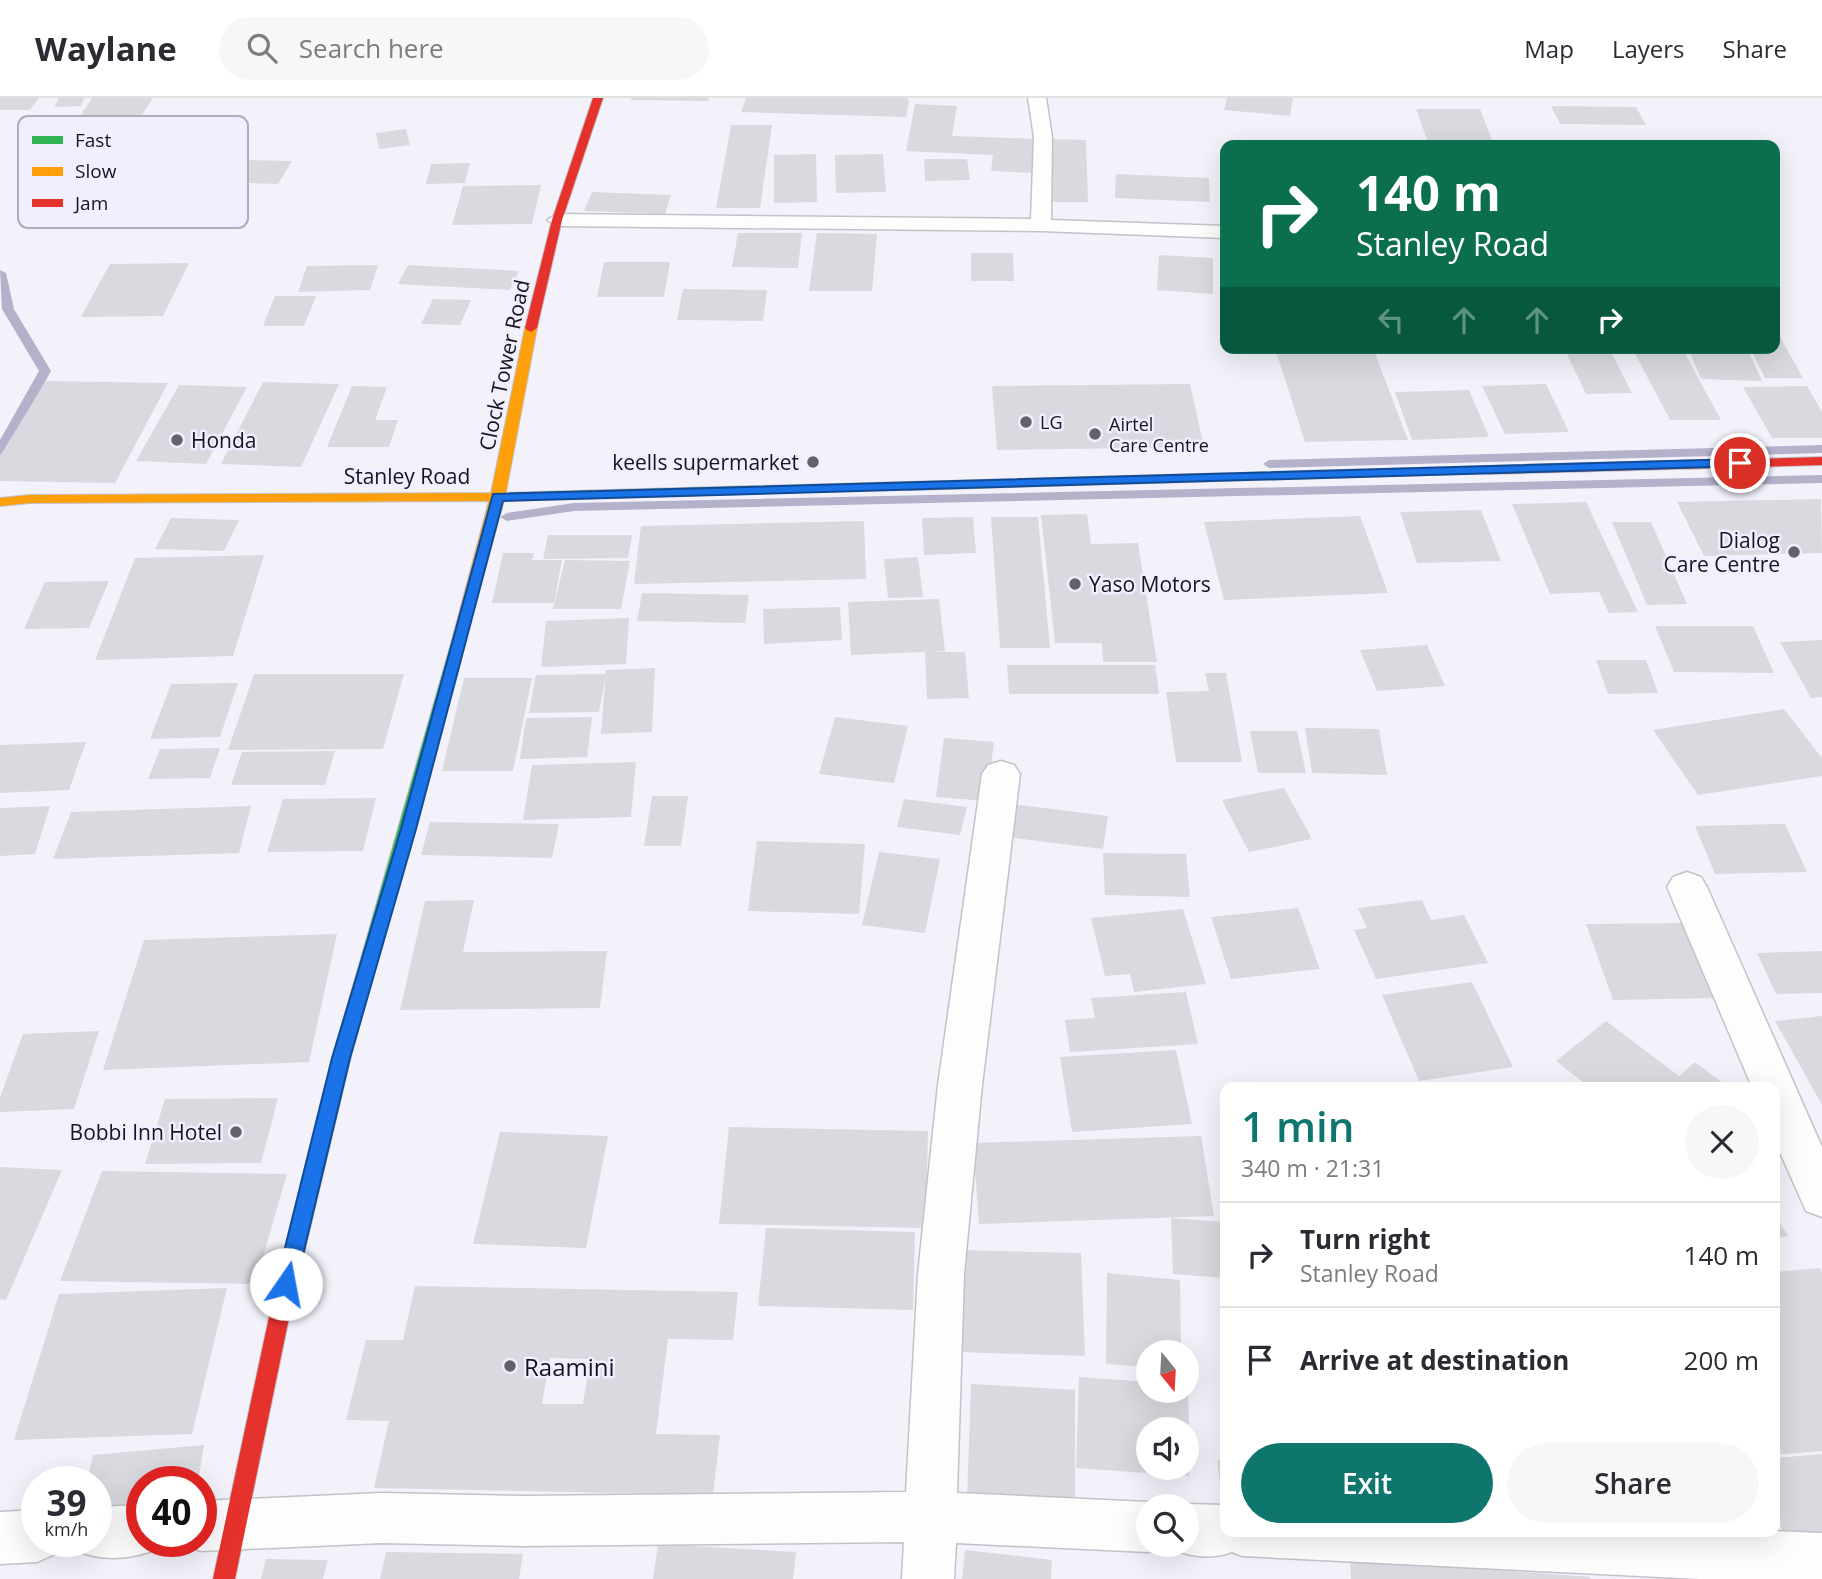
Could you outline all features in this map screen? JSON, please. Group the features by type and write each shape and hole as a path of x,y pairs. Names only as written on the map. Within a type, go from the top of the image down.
{"street":[{"name":"Clock Tower Road","path":"224,1579 220,1525 341,1058 408,829 498,497 528,342 557,219 598,98"},
{"name":"Stanley Road","path":"0,502 43,499 498,497 1822,461"},
{"path":"928,1579 941,1274 960,1085 1001,774"},
{"path":"1687,887 1771,1082"},
{"path":"1780,1102 1822,1197"},
{"path":"220,1525 382,1518 524,1521 929,1517 1136,1526"},
{"path":"1199,1530 1220,1531"},
{"path":"0,1538 21,1537"},
{"path":"1366,1537 1822,1559"}],"lane":[{"path":"1037,98 1043,137 1041,225"},
{"path":"557,219 1041,225 1220,232"}],"building":[{"path":"0,98 39,98 30,110 0,110"},
{"path":"59,98 84,98 81,106 54,107"},
{"path":"92,98 153,98 141,116 80,116"},
{"path":"631,98 709,98 708,101"},
{"path":"746,98 907,98 909,101 906,117 741,112"},
{"path":"1227,98 1293,98 1290,116 1224,110"},
{"path":"915,104 957,106 952,136 1038,139 1035,173 991,171 993,155 906,151"},
{"path":"1551,106 1636,107 1646,125 1560,124"},
{"path":"1416,109 1480,109 1492,140 1427,140"},
{"path":"731,125 772,125 760,208 716,208"},
{"path":"406,129 410,145 379,149 376,133"},
{"path":"1050,139 1086,140 1088,202 1050,202"},
{"path":"816,154 817,202 774,203 774,155"},
{"path":"883,154 886,192 836,193 835,155"},
{"path":"924,159 967,159 970,180 925,181"},
{"path":"248,160 292,161 278,184 248,183"},
{"path":"470,163 465,183 426,184 431,164"},
{"path":"1116,174 1209,178 1210,202 1115,198"},
{"path":"541,185 532,224 452,225 463,186"},
{"path":"592,192 671,195 665,214 584,211"},
{"path":"738,233 802,233 798,268 732,267"},
{"path":"817,233 877,234 872,291 809,291"},
{"path":"971,253 1013,253 1014,281 971,281"},
{"path":"1159,255 1213,258 1213,294 1157,290"},
{"path":"604,262 670,262 664,297 597,297"},
{"path":"189,263 163,316 81,317 110,264"},
{"path":"378,265 370,290 298,292 307,266"},
{"path":"408,265 519,271 510,290 398,284"},
{"path":"683,289 767,290 763,321 677,320"},
{"path":"275,296 316,296 304,326 263,326"},
{"path":"433,299 471,300 460,325 421,324"},
{"path":"1780,337 1803,378 1765,378 1753,354 1780,354"},
{"path":"1277,354 1375,354 1408,440 1305,442"},
{"path":"1567,354 1612,354 1632,393 1586,394"},
{"path":"1635,354 1685,354 1721,420 1670,420"},
{"path":"1691,354 1750,354 1762,381 1701,379"},
{"path":"46,381 168,383 115,483 0,481 0,456"},
{"path":"263,382 339,384 301,467 221,464"},
{"path":"1190,384 1204,447 997,450 992,386"},
{"path":"1546,384 1569,432 1505,434 1482,386"},
{"path":"179,385 247,387 206,464 136,461"},
{"path":"352,386 387,387 375,420 398,420 389,447 327,447"},
{"path":"1807,386 1822,412 1822,438 1772,438 1743,387"},
{"path":"1469,390 1489,437 1412,440 1395,392"},
{"path":"1821,499 1822,553 1704,556 1677,502"},
{"path":"1586,502 1638,612 1609,613 1599,592 1550,594 1512,504"},
{"path":"1481,510 1501,561 1417,563 1400,512"},
{"path":"1087,514 1091,544 1138,543 1157,662 1103,662 1102,643 1055,643 1041,515"},
{"path":"1360,516 1388,593 1224,600 1204,522"},
{"path":"973,517 976,553 924,555 922,518"},
{"path":"991,517 1038,517 1050,648 1000,648"},
{"path":"171,518 239,520 224,551 155,549"},
{"path":"864,521 866,579 634,584 641,526"},
{"path":"1612,522 1651,522 1687,604 1647,605"},
{"path":"548,535 632,535 628,558 543,559"},
{"path":"503,553 534,553 532,560 562,560 554,603 492,603"},
{"path":"264,555 233,656 95,660 135,558"},
{"path":"918,557 923,597 888,598 884,559"},
{"path":"565,560 630,561 621,609 553,609"},
{"path":"109,581 89,628 24,629 45,582"},
{"path":"642,593 749,595 745,623 637,621"},
{"path":"939,599 945,651 931,652 965,652 969,698 927,699 925,652 851,655 848,602"},
{"path":"840,607 842,640 764,644 763,609"},
{"path":"629,618 626,664 541,667 546,621"},
{"path":"1655,626 1753,626 1774,673 1674,672"},
{"path":"1822,640 1822,697 1811,698 1780,642"},
{"path":"1427,645 1445,686 1377,691 1360,650"},
{"path":"1596,660 1646,660 1658,693 1608,694"},
{"path":"1007,665 1155,665 1159,694 1009,694"},
{"path":"655,668 652,732 601,734 606,670"},
{"path":"1205,673 1226,673 1242,762 1176,762 1166,692 1209,691"},
{"path":"254,674 404,674 383,749 228,750"},
{"path":"606,674 599,712 529,713 536,675"},
{"path":"464,678 532,678 513,771 442,771"},
{"path":"238,683 220,737 150,739 171,684"},
{"path":"1784,709 1822,758 1822,776 1698,795 1653,730"},
{"path":"592,717 587,757 520,759 526,718"},
{"path":"835,717 908,726 894,783 819,774"},
{"path":"1305,728 1379,729 1387,775 1312,773"},
{"path":"1250,731 1297,731 1306,773 1258,773"},
{"path":"944,738 994,742 987,801 936,797"},
{"path":"86,742 69,790 0,793 0,745"},
{"path":"220,748 210,778 148,779 160,749"},
{"path":"335,751 325,785 231,785 242,752"},
{"path":"636,762 631,817 523,820 532,765"},
{"path":"1284,788 1312,839 1249,852 1222,800"},
{"path":"652,796 688,796 681,846 644,846"},
{"path":"376,798 363,851 267,852 283,799"},
{"path":"904,799 967,807 960,835 897,827"},
{"path":"1013,804 1108,816 1103,849 1007,837"},
{"path":"50,806 35,854 0,856 0,808"},
{"path":"251,806 239,853 53,859 71,812"},
{"path":"430,822 559,824 552,858 421,855"},
{"path":"1785,824 1807,872 1715,874 1695,826"},
{"path":"757,841 865,844 859,914 748,911"},
{"path":"879,852 940,859 925,933 862,925"},
{"path":"1103,853 1186,854 1190,897 1105,895"},
{"path":"474,900 463,952 607,951 600,1008 400,1010 425,901"},
{"path":"1422,900 1431,920 1464,915 1488,963 1376,979 1354,930 1367,928 1358,908"},
{"path":"1298,908 1320,969 1231,979 1211,917"},
{"path":"1183,909 1206,984 1134,992 1130,974 1105,976 1091,918"},
{"path":"1690,923 1719,998 1613,1000 1586,924"},
{"path":"337,934 309,1062 103,1070 144,940"},
{"path":"1822,951 1822,993 1776,994 1757,953"},
{"path":"1472,982 1513,1067 1419,1081 1382,995"},
{"path":"1186,992 1198,1044 1070,1052 1065,1020 1095,1018 1091,998"},
{"path":"1822,1016 1822,1105 1775,1021"},
{"path":"1606,1021 1679,1076 1695,1062 1721,1082 1583,1082 1556,1061"},
{"path":"99,1031 74,1109 0,1112 0,1097 23,1034"},
{"path":"1176,1050 1192,1124 1072,1132 1060,1057"},
{"path":"278,1098 261,1163 145,1164 165,1099"},
{"path":"729,1127 928,1131 926,1228 719,1224"},
{"path":"500,1132 608,1136 586,1248 473,1244"},
{"path":"1201,1136 1214,1216 979,1224 973,1143"},
{"path":"0,1167 62,1170 6,1300 0,1299"},
{"path":"102,1171 287,1174 255,1284 60,1281"},
{"path":"1171,1218 1220,1222 1220,1278 1173,1274"},
{"path":"1780,1223 1788,1236 1780,1237"},
{"path":"766,1228 915,1232 913,1310 758,1306"},
{"path":"959,1250 1081,1253 1085,1356 957,1352"},
{"path":"1820,1268 1822,1273 1822,1451 1780,1454 1780,1271"},
{"path":"1107,1273 1180,1280 1181,1340 1136,1340 1136,1366 1106,1364"},
{"path":"415,1286 738,1292 733,1340 668,1339 656,1434 720,1435 713,1495 374,1488 389,1421 346,1420 366,1340 403,1340","holes":["550,1358 590,1359 583,1404 542,1404"]},
{"path":"227,1288 192,1434 14,1440 59,1294"},
{"path":"1079,1377 1136,1381 1136,1404 1188,1404 1189,1417 1136,1417 1136,1472 1076,1468"},
{"path":"971,1384 1075,1390 1075,1506 967,1500"},
{"path":"204,1445 201,1466 126,1466 126,1523 112,1525 112,1466 91,1466 93,1455"},
{"path":"1822,1454 1822,1536 1786,1539 1780,1526 1780,1458"},
{"path":"1217,1460 1220,1460 1220,1482"},
{"path":"658,1544 796,1552 793,1579 653,1579"},
{"path":"965,1550 1052,1560 1051,1579 962,1579"},
{"path":"386,1552 523,1554 519,1579 380,1579"},
{"path":"266,1559 328,1560 323,1579 261,1579"},
{"path":"1350,1559 1590,1577 1590,1579 1351,1579"}],"waterway":[{"path":"0,273 8,309 45,371 0,451"},
{"path":"1269,464 1822,449"},
{"path":"507,517 574,507 1822,479"}],"traffic: fast":[{"path":"498,497 908,486"},
{"path":"281,1308 342,1056 459,640"}],"traffic: slow":[{"path":"459,640 497,497 531,328"},
{"path":"908,486 1488,470"},
{"path":"0,502 30,499 498,497"}],"traffic: jam":[{"path":"531,328 557,220 598,98"},
{"path":"1488,470 1822,461"},
{"path":"224,1579 281,1308"}],"place":[{"name":"LG","path":"1026,422"},
{"name":"Airtel Care Centre","path":"1095,434"},
{"name":"Honda","path":"177,440"},
{"name":"keells supermarket","path":"813,462"},
{"name":"Dialog Care Centre","path":"1794,552"},
{"name":"Yaso Motors","path":"1075,584"},
{"name":"Bobbi Inn Hotel","path":"236,1132"},
{"name":"Raamini","path":"510,1366"}],"route":[{"path":"286,1284 341,1058 408,829 498,497 1740,463"}]}
